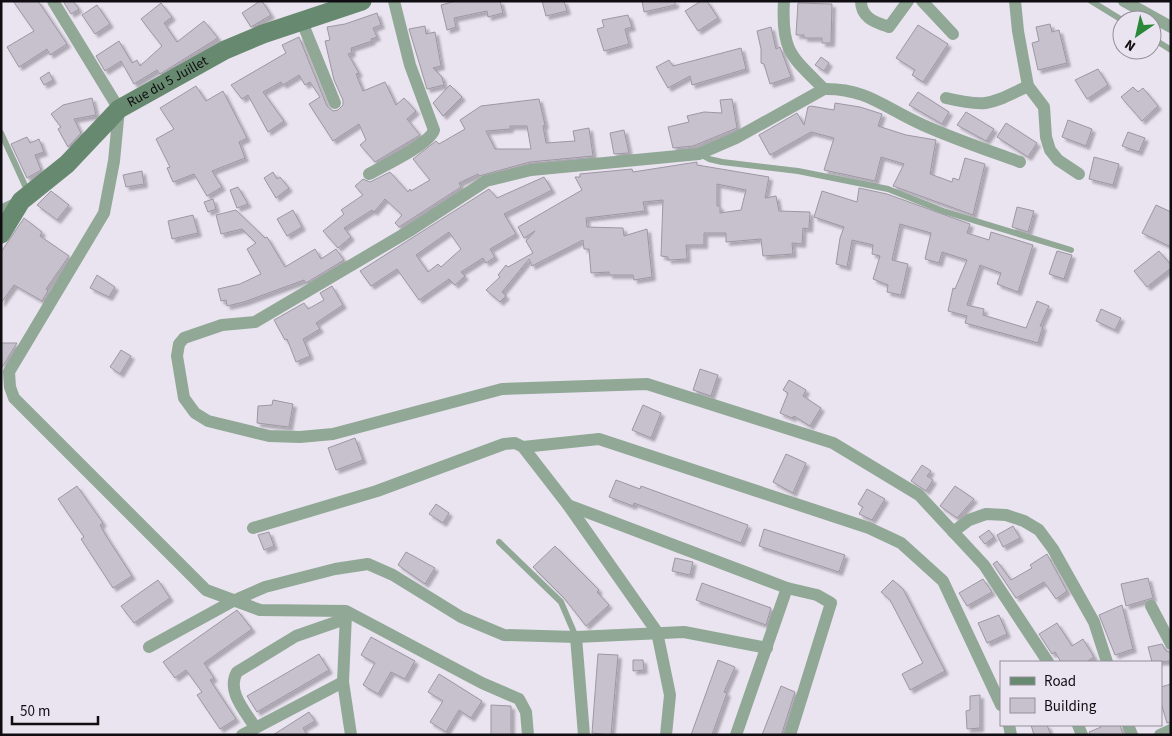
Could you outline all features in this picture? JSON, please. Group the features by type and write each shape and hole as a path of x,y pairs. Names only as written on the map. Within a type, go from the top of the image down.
{"street":[{"path":"52,1 119,109 114,161 104,213 9,372 10,387 14,398 206,590 260,610 346,615 482,683 519,699 526,712 528,735"},
{"name":"Rue du 5 Juillet","path":"1,212 26,198 67,164 119,109 225,50 362,1"},
{"path":"369,174 396,160 430,137 434,130 410,65 394,1"},
{"path":"784,1 785,41 790,53 824,89"},
{"path":"860,1 861,7 869,20 889,26 908,1"},
{"path":"922,1 953,34"},
{"path":"1015,1 1018,31 1028,86 1044,107 1046,137 1050,150 1058,160 1079,174"},
{"path":"1124,1 1171,27"},
{"path":"302,22 336,103"},
{"path":"946,98 981,105 996,102 1028,86"},
{"path":"1020,162 921,124 882,103 854,91 824,89 795,103 736,138 699,154 531,170 486,180 411,230 255,322 222,325 184,338 179,344 177,356 184,398 195,413 208,422 269,436 300,437 333,434 502,389 646,384 833,443 918,495 984,565 1047,661"},
{"path":"1,234 26,198"},
{"path":"523,447 599,439 869,528 901,543 943,582 1000,703"},
{"path":"253,528 377,491 504,444 515,443 523,447 568,505 657,632 670,695 666,735"},
{"path":"568,505 787,588 817,595 831,604 790,735"},
{"path":"953,532 969,520 986,514 1006,515 1024,520 1039,530 1053,549 1094,622 1107,661"},
{"path":"149,647 233,600 265,587 335,569 368,564 393,574 461,618 504,634 576,637 684,632 767,648"},
{"path":"736,735 787,588"},
{"path":"1151,606 1171,644"},
{"path":"346,615 342,682 351,735"},
{"path":"255,727 238,700 233,686 237,672 296,636 346,615"},
{"path":"576,637 584,735"},
{"path":"242,735 342,682"},
{"path":"1160,735 1171,730"}],"lane":[{"path":"1091,1 1112,14"},
{"path":"1,133 26,198"},
{"path":"699,154 722,162 798,170 888,189 943,211 1071,250"},
{"path":"499,542 557,597 576,637"}],"building":[{"path":"13,1 38,1 67,44 50,55 47,49 19,67 7,47 34,31"},
{"path":"63,1 73,1 79,9 71,14"},
{"path":"262,1 271,15 251,27 242,13"},
{"path":"456,1 500,1 503,13 488,17 487,11 454,18 456,27 447,30 441,5"},
{"path":"542,1 564,1 567,11 546,16"},
{"path":"642,1 675,1 675,5 644,12"},
{"path":"701,1 707,1 718,18 698,31 685,11"},
{"path":"161,3 172,17 164,23 177,42 204,21 218,38 160,74 157,70 134,84 121,61 105,71 96,56 119,41 132,63 137,60 140,66 162,46 141,19"},
{"path":"798,3 832,4 831,43 822,43 822,38 804,38 804,35 796,35"},
{"path":"97,5 110,24 95,34 82,15"},
{"path":"377,13 381,25 373,28 377,37 371,39 372,41 351,48 352,53 348,54 359,73 356,74 363,91 385,82 396,105 404,98 416,111 407,119 420,135 375,162 360,145 366,140 359,124 333,141 309,104 320,97 310,82 305,85 299,75 283,85 281,82 263,92 284,121 268,132 248,95 242,99 231,85 286,53 282,45 299,37 327,106 333,111 338,110 343,105 343,100 334,80 325,41 330,40 327,27 345,24"},
{"path":"628,15 632,27 625,29 629,44 604,51 597,29 604,27 602,20"},
{"path":"1050,24 1052,32 1059,30 1067,63 1038,70 1032,43 1039,41 1036,27"},
{"path":"918,25 948,44 923,82 912,75 915,70 896,58"},
{"path":"425,26 426,34 435,32 441,66 433,68 442,77 444,85 427,89 409,29"},
{"path":"771,27 776,49 780,47 791,77 770,84 764,64 761,63 761,49 757,31"},
{"path":"741,48 746,69 692,85 690,76 668,88 656,67 669,60 673,66"},
{"path":"821,57 829,63 824,71 815,65"},
{"path":"1098,69 1108,85 1087,99 1075,80"},
{"path":"49,72 53,80 44,85 40,78"},
{"path":"450,85 462,97 443,116 433,103"},
{"path":"196,86 206,101 223,91 247,138 239,142 245,158 212,171 222,187 207,196 194,174 173,182 167,168 170,167 156,139 174,129 160,108"},
{"path":"1133,87 1138,92 1143,88 1158,106 1142,121 1121,97"},
{"path":"918,92 949,112 942,124 909,105"},
{"path":"92,98 96,115 74,119 81,133 68,147 58,129 61,127 51,114 63,105"},
{"path":"539,99 545,125 543,126 546,143 575,141 573,131 589,128 593,156 530,162 479,176 478,174 459,183 461,187 399,227 395,223 402,215 385,199 374,212 372,210 344,228 351,237 338,248 323,231 344,214 341,210 363,195 355,186 363,179 370,182 390,172 408,192 410,189 411,191 430,180 413,159 436,141 439,144 465,129 460,120 481,106","holes":["510,126 527,126 531,149 495,149 486,131 510,129"]},
{"path":"732,99 737,128 693,146 673,148 668,127 689,122 687,116 704,112 722,113 720,100"},
{"path":"835,103 860,107 882,114 878,126 906,135 936,140 930,174 952,182 953,178 959,180 965,158 985,164 973,215 893,186 904,164 881,157 875,181 824,170 834,138 811,132 770,155 759,135 797,113 804,125 808,107 834,110"},
{"path":"966,112 994,129 986,141 957,125"},
{"path":"1068,120 1092,129 1086,146 1062,137"},
{"path":"1006,123 1037,143 1028,157 997,137"},
{"path":"624,130 629,153 614,154 610,133"},
{"path":"1128,132 1145,138 1139,152 1122,146"},
{"path":"27,137 30,143 39,139 44,152 35,155 41,170 27,178 11,144"},
{"path":"1094,157 1119,164 1113,185 1089,179"},
{"path":"697,162 697,165 769,177 765,198 776,196 779,211 810,212 809,229 803,228 802,244 792,243 793,254 763,256 761,239 726,242 726,233 704,233 704,245 686,245 687,259 668,260 668,257 661,256 663,200 643,202 645,211 586,218 587,227 623,228 624,236 647,229 652,277 634,280 633,275 609,275 609,272 591,273 589,249 584,249 583,240 532,266 529,259 502,292 506,296 500,302 486,290 500,277 498,275 506,265 508,267 533,253 526,241 535,231 524,238 518,227 582,190 575,177 580,177 580,174 632,169 633,172","holes":["717,184 746,190 741,210 720,213 720,206 717,206"]},
{"path":"142,171 144,184 126,187 123,175"},
{"path":"273,172 277,179 280,177 289,188 276,198 264,178"},
{"path":"544,177 552,190 504,214 516,234 490,249 495,257 486,263 483,258 461,272 465,276 455,285 449,279 419,300 397,269 371,286 360,271 489,189 497,198","holes":["449,232 461,249 441,267 438,264 428,272 416,255"]},
{"path":"238,187 248,204 237,208 230,190"},
{"path":"859,188 887,194 970,224 967,233 989,240 991,232 1033,245 1018,292 997,284 1001,273 980,265 967,305 984,309 983,315 1026,328 1037,301 1049,306 1040,326 1043,326 1038,343 965,323 967,316 948,311 953,288 955,289 967,260 942,252 939,263 925,259 931,233 900,224 892,260 908,264 901,295 887,292 888,285 873,279 880,256 872,254 873,245 852,240 847,267 836,264 840,238 844,227 814,217 822,191 857,202"},
{"path":"51,191 69,205 57,220 37,205"},
{"path":"213,199 216,209 208,212 204,202"},
{"path":"1156,205 1171,212 1171,247 1142,233"},
{"path":"1017,207 1034,211 1028,232 1012,227"},
{"path":"236,210 265,238 267,237 285,267 315,249 321,259 336,249 344,260 306,283 304,280 244,302 227,306 226,300 221,301 218,289 240,284 261,274 247,249 256,243 242,229 221,234 216,215"},
{"path":"293,210 302,227 287,236 277,219"},
{"path":"193,215 198,233 172,239 168,221"},
{"path":"24,218 42,232 40,236 69,256 46,289 48,291 42,301 14,285 1,303 1,252"},
{"path":"1057,251 1072,255 1064,279 1049,274"},
{"path":"1159,251 1171,265 1171,268 1147,287 1134,271"},
{"path":"97,275 115,287 109,297 90,288"},
{"path":"332,286 343,305 316,323 320,329 303,339 310,356 296,362 287,339 285,340 274,320 304,303 308,309 324,300 320,293"},
{"path":"1101,309 1121,318 1115,330 1096,321"},
{"path":"1,343 17,343 1,369"},
{"path":"121,350 131,356 120,374 110,367"},
{"path":"700,369 718,375 711,396 693,390"},
{"path":"789,380 806,390 803,396 821,408 810,426 794,416 792,418 780,413 788,393 783,390"},
{"path":"273,400 293,404 289,427 257,423 258,406 272,405"},
{"path":"643,405 661,413 651,438 632,430"},
{"path":"355,438 363,460 336,470 328,448"},
{"path":"786,454 806,463 793,493 773,482"},
{"path":"922,465 931,471 927,476 933,480 926,491 911,481"},
{"path":"616,480 640,489 641,486 748,525 741,543 634,503 633,506 609,497"},
{"path":"77,486 103,523 100,525 132,576 113,588 81,539 84,537 58,499"},
{"path":"955,486 974,499 957,518 940,506"},
{"path":"867,489 885,499 872,520 859,514 863,507 858,504"},
{"path":"436,504 449,513 443,523 429,514"},
{"path":"1013,526 1020,538 1003,547 997,535"},
{"path":"764,529 845,555 839,572 759,546"},
{"path":"989,530 994,537 985,544 979,537"},
{"path":"269,532 274,546 264,550 258,535"},
{"path":"555,546 599,590 597,592 609,605 586,626 564,598 533,567"},
{"path":"406,552 435,568 425,584 398,565"},
{"path":"1047,554 1067,591 1056,599 1044,582 1016,598 993,564 997,561 1011,580 1032,568 1030,565"},
{"path":"675,558 693,562 690,575 672,571"},
{"path":"1148,578 1153,598 1126,606 1121,584"},
{"path":"983,579 992,592 967,606 959,593"},
{"path":"158,580 170,598 134,623 121,606"},
{"path":"893,580 903,589 945,671 910,690 902,674 923,663 890,600 881,592"},
{"path":"702,583 771,608 766,625 696,600"},
{"path":"1122,605 1133,649 1115,655 1099,615"},
{"path":"237,610 252,629 204,663 214,678 210,680 236,719 220,729 197,695 202,692 186,670 175,678 163,662"},
{"path":"999,615 1007,634 987,643 978,623"},
{"path":"1057,623 1072,646 1083,639 1094,657 1088,661 1060,661 1055,652 1052,654 1039,634"},
{"path":"371,637 415,661 405,679 391,672 378,694 363,685 375,663 361,655"},
{"path":"1162,644 1166,651 1170,652 1171,661 1152,661 1148,647"},
{"path":"319,654 329,670 257,712 247,696"},
{"path":"598,654 618,655 611,735 592,733"},
{"path":"633,660 643,660 644,670 633,671"},
{"path":"718,660 735,667 724,692 727,693 712,735 691,735"},
{"path":"439,674 482,701 471,718 459,710 446,732 430,722 443,701 428,692"},
{"path":"1171,684 1171,722 1167,723 1162,706 1162,687"},
{"path":"781,686 795,692 782,733 781,735 762,735"},
{"path":"980,695 980,728 967,729 966,711 970,710 970,696"},
{"path":"491,705 511,706 511,735 491,735"},
{"path":"309,712 315,721 303,728 307,735 273,735"},
{"path":"1031,726 1047,726 1051,735 1034,735"},
{"path":"1120,726 1123,735 1090,735 1089,732 1101,727"}]}
